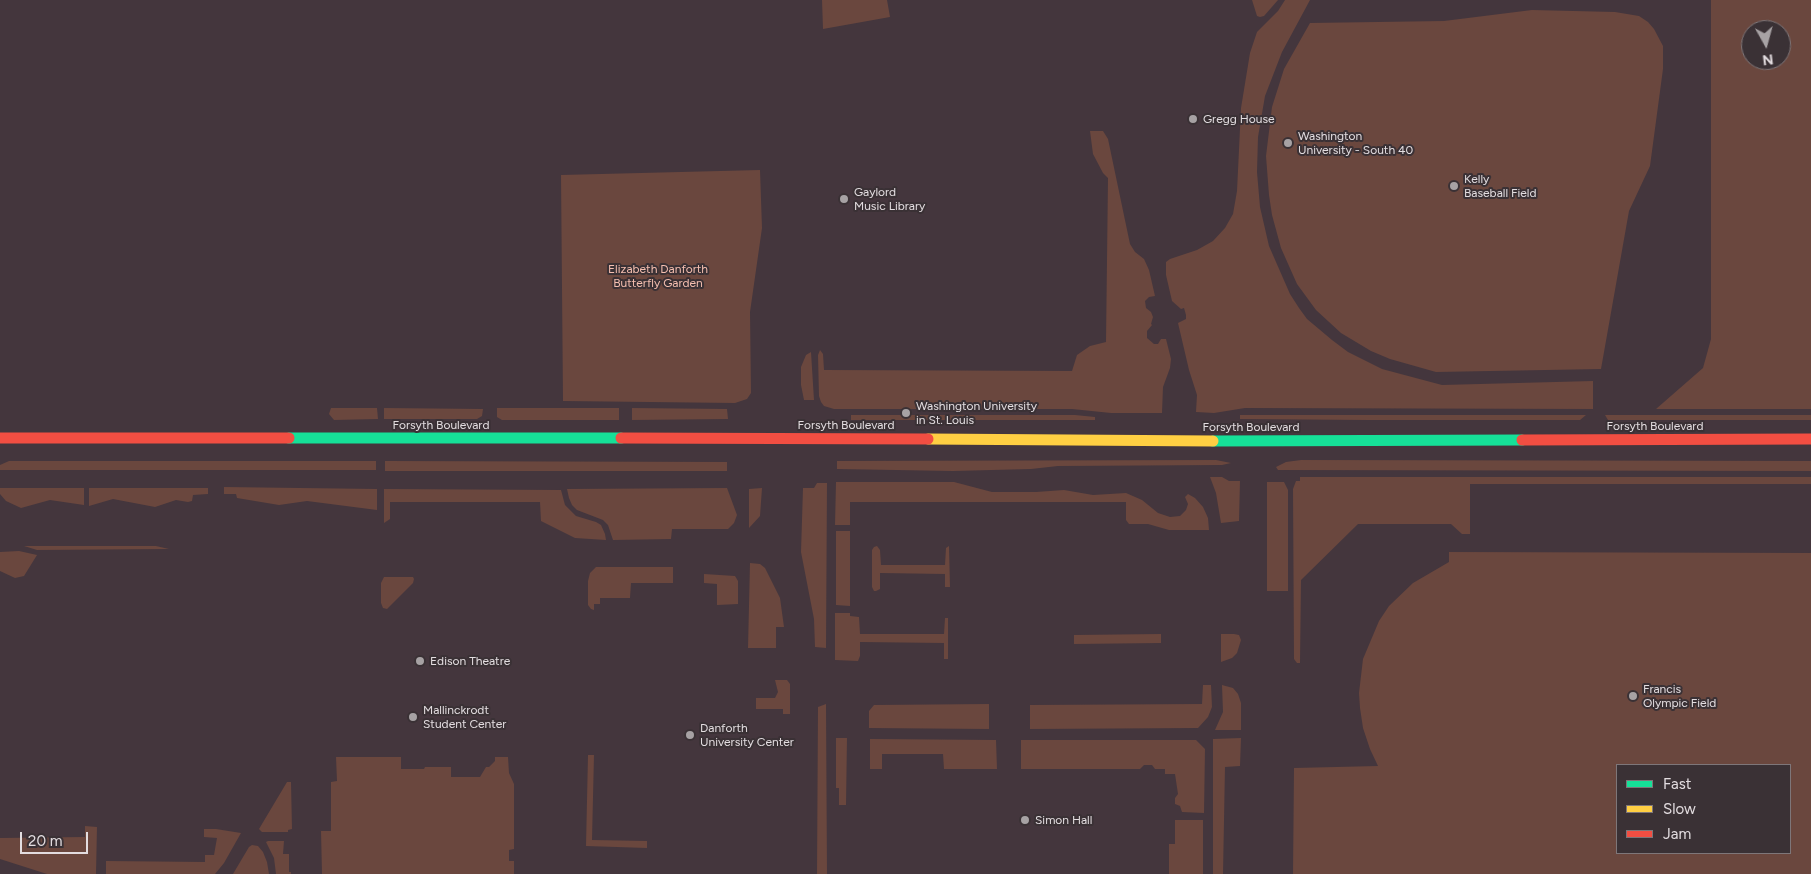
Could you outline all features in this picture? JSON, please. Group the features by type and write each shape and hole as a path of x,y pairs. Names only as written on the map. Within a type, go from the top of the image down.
{"main road":[{"name":"Forsyth Boulevard","path":"0,438 795,438 1248,441 1811,439"}],"shaded area":[{"name":"Washington University in St. Louis","path":"0,0 1811,0 1811,874 0,874"}],"green space":[{"path":"822,0 887,0 890,17 823,29"},
{"path":"1252,0 1278,0 1264,16 1260,17 1257,16"},
{"path":"1285,0 1310,0 1282,52 1265,96 1258,137 1257,172 1260,207 1269,246 1290,294 1307,319 1348,352 1382,369 1442,385 1593,381 1593,409 1245,408 1214,413 1196,412 1197,395 1178,323 1186,319 1186,315 1184,308 1181,309 1172,301 1166,275 1166,262 1197,250 1213,241 1225,228 1233,214 1237,191 1241,108 1250,53 1257,32 1278,11"},
{"path":"1711,0 1811,0 1811,409 1656,409 1703,368 1711,339"},
{"name":"Kelly Baseball Field","path":"1532,10 1615,12 1639,16 1654,29 1663,46 1663,69 1650,166 1629,211 1601,369 1436,372 1390,359 1371,351 1341,333 1316,310 1297,284 1281,248 1272,215 1266,156 1272,107 1284,69 1310,23 1444,21"},
{"path":"1090,131 1103,131 1108,139 1130,244 1135,252 1144,259 1149,270 1155,296 1149,297 1145,301 1146,308 1153,317 1152,325 1147,331 1147,338 1154,344 1158,344 1161,339 1166,339 1171,359 1170,368 1163,387 1162,413 1111,413 1072,409 834,409 824,406 819,396 818,355 820,350 823,354 824,370 1072,371 1077,355 1090,346 1106,342 1108,178 1103,173 1093,154"},
{"name":"Elizabeth Danforth Butterfly Garden","path":"760,170 762,228 750,312 751,393 747,399 735,403 563,401 561,175"},
{"path":"811,352 814,400 804,400 801,385 801,367 806,355"},
{"path":"331,408 377,408 378,419 334,420 329,414"},
{"path":"384,408 483,409 482,416 477,419 384,419"},
{"path":"497,408 619,408 619,420 502,420 497,417"},
{"path":"632,408 727,409 728,419 632,420"},
{"path":"851,415 1075,415 1095,417 1095,420 851,420"},
{"path":"1240,415 1586,415 1580,420 1366,420 1240,419"},
{"path":"1605,415 1811,415 1811,420 1608,420"},
{"path":"1216,460 1231,463 1222,465 1058,466 1031,469 953,471 837,469 837,461"},
{"path":"1301,460 1811,461 1811,471 1278,470 1276,467 1286,462"},
{"path":"9,461 376,461 376,470 0,470 0,465"},
{"path":"385,461 727,462 727,471 385,471"},
{"path":"1210,477 1222,477 1229,481 1240,481 1239,521 1221,523 1216,493"},
{"path":"1300,477 1811,477 1811,484 1470,484 1470,534 1462,534 1451,524 1358,524 1301,580 1300,663 1297,663 1294,659 1293,489 1296,481 1300,481"},
{"path":"836,482 954,482 992,492 1064,490 1093,495 1126,493 1142,500 1158,513 1170,517 1180,516 1186,510 1188,504 1185,497 1188,494 1195,498 1203,507 1208,518 1209,530 1169,530 1148,524 1129,524 1126,520 1126,502 850,502 850,525 835,525"},
{"path":"1267,482 1284,482 1288,490 1288,591 1267,591"},
{"path":"817,483 827,483 826,648 815,647 814,619 801,552 803,488 814,488"},
{"path":"224,487 377,489 377,510 307,501 279,505 237,498 236,494 224,494"},
{"path":"0,488 84,488 84,505 50,500 21,508 6,501 0,494"},
{"path":"89,488 208,488 208,494 193,495 192,501 188,502 176,500 155,507 113,499 89,506"},
{"path":"727,488 737,515 734,523 728,529 672,529 671,539 613,540 608,525 603,520 577,510 572,505 567,489"},
{"path":"762,488 760,516 749,528 749,489"},
{"path":"384,489 561,490 565,505 576,516 601,525 606,540 575,538 541,521 540,502 390,502 390,519 384,523"},
{"path":"836,531 850,531 850,606 836,605"},
{"path":"24,546 156,546 169,549 37,550"},
{"path":"877,546 880,550 881,565 945,565 946,548 949,546 950,587 945,587 945,574 880,573 880,589 874,591 872,587 872,550"},
{"path":"19,551 37,555 24,576 15,578 0,571 0,552"},
{"path":"1449,552 1811,553 1811,874 1293,874 1294,768 1378,766 1363,728 1360,708 1359,693 1363,659 1379,621 1389,606 1413,583 1449,562"},
{"path":"750,563 760,564 765,568 780,598 784,627 776,627 776,648 748,648"},
{"path":"596,567 673,567 673,583 631,583 630,598 600,598 600,604 594,604 594,610 588,605 588,581 590,573"},
{"path":"704,574 735,576 738,581 738,604 717,605 717,584 704,583"},
{"path":"384,577 413,577 414,579 413,583 387,609 383,608 381,603 381,583"},
{"path":"835,613 850,613 850,616 859,617 860,634 944,634 945,618 948,618 948,659 944,659 944,643 860,642 858,661 835,660"},
{"path":"1161,634 1161,643 1074,644 1074,635"},
{"path":"1221,634 1239,635 1241,640 1237,653 1232,658 1221,662"},
{"path":"775,680 787,680 790,684 790,714 783,714 783,709 756,709 756,698 775,698 778,692"},
{"path":"1203,685 1211,685 1212,707 1208,717 1198,728 1030,729 1030,705 1202,704"},
{"path":"1222,685 1233,688 1238,694 1241,703 1241,730 1215,730 1223,712"},
{"path":"826,704 827,874 817,874 818,707"},
{"path":"989,704 989,729 869,728 869,711 874,705"},
{"path":"836,738 847,738 846,805 839,805 839,788 836,788"},
{"path":"1241,738 1240,766 1225,767 1223,874 1213,874 1213,739"},
{"path":"870,739 996,740 997,769 944,769 943,754 882,754 882,769 870,769"},
{"path":"1021,740 1196,740 1205,749 1204,813 1182,812 1180,806 1175,804 1175,798 1178,794 1175,774 1165,774 1165,769 1155,769 1152,765 1144,765 1140,769 1021,769"},
{"path":"588,755 594,755 592,840 647,841 647,848 586,846"},
{"path":"336,757 401,757 401,769 451,767 451,777 480,777 486,767 489,767 495,761 495,757 508,757 509,773 514,784 514,849 509,850 509,861 514,861 514,874 322,874 321,831 331,831 331,782 337,781"},
{"path":"287,782 291,782 292,829 288,830 288,832 262,832 259,829"},
{"path":"1175,820 1203,820 1203,874 1169,874 1169,844 1175,844"},
{"path":"85,826 97,827 96,874 47,874 0,859 0,838 85,837"},
{"path":"204,829 241,833 224,863 215,874 106,874 106,861 205,862 205,855 214,855 217,838 204,837"},
{"path":"284,841 283,854 289,854 289,872 291,874 276,874 274,858 266,842"},
{"path":"252,845 258,846 263,852 269,874 233,874 249,847"}],"traffic: fast":[{"path":"289,438 621,438"},
{"path":"1213,441 1522,440"}],"traffic: slow":[{"path":"928,439 1213,441"}],"traffic: jam":[{"path":"0,438 289,438"},
{"path":"621,438 928,439"},
{"path":"1522,440 1811,439"}],"place":[{"name":"Gregg House","path":"1193,119"},
{"name":"Washington University - South 40","path":"1288,143"},
{"name":"Kelly Baseball Field","path":"1454,186"},
{"name":"Gaylord Music Library","path":"844,199"},
{"name":"Washington University in St. Louis","path":"906,413"},
{"name":"Edison Theatre","path":"420,661"},
{"name":"Francis Olympic Field","path":"1633,696"},
{"name":"Mallinckrodt Student Center","path":"413,717"},
{"name":"Danforth University Center","path":"690,735"},
{"name":"Simon Hall","path":"1025,820"}]}
